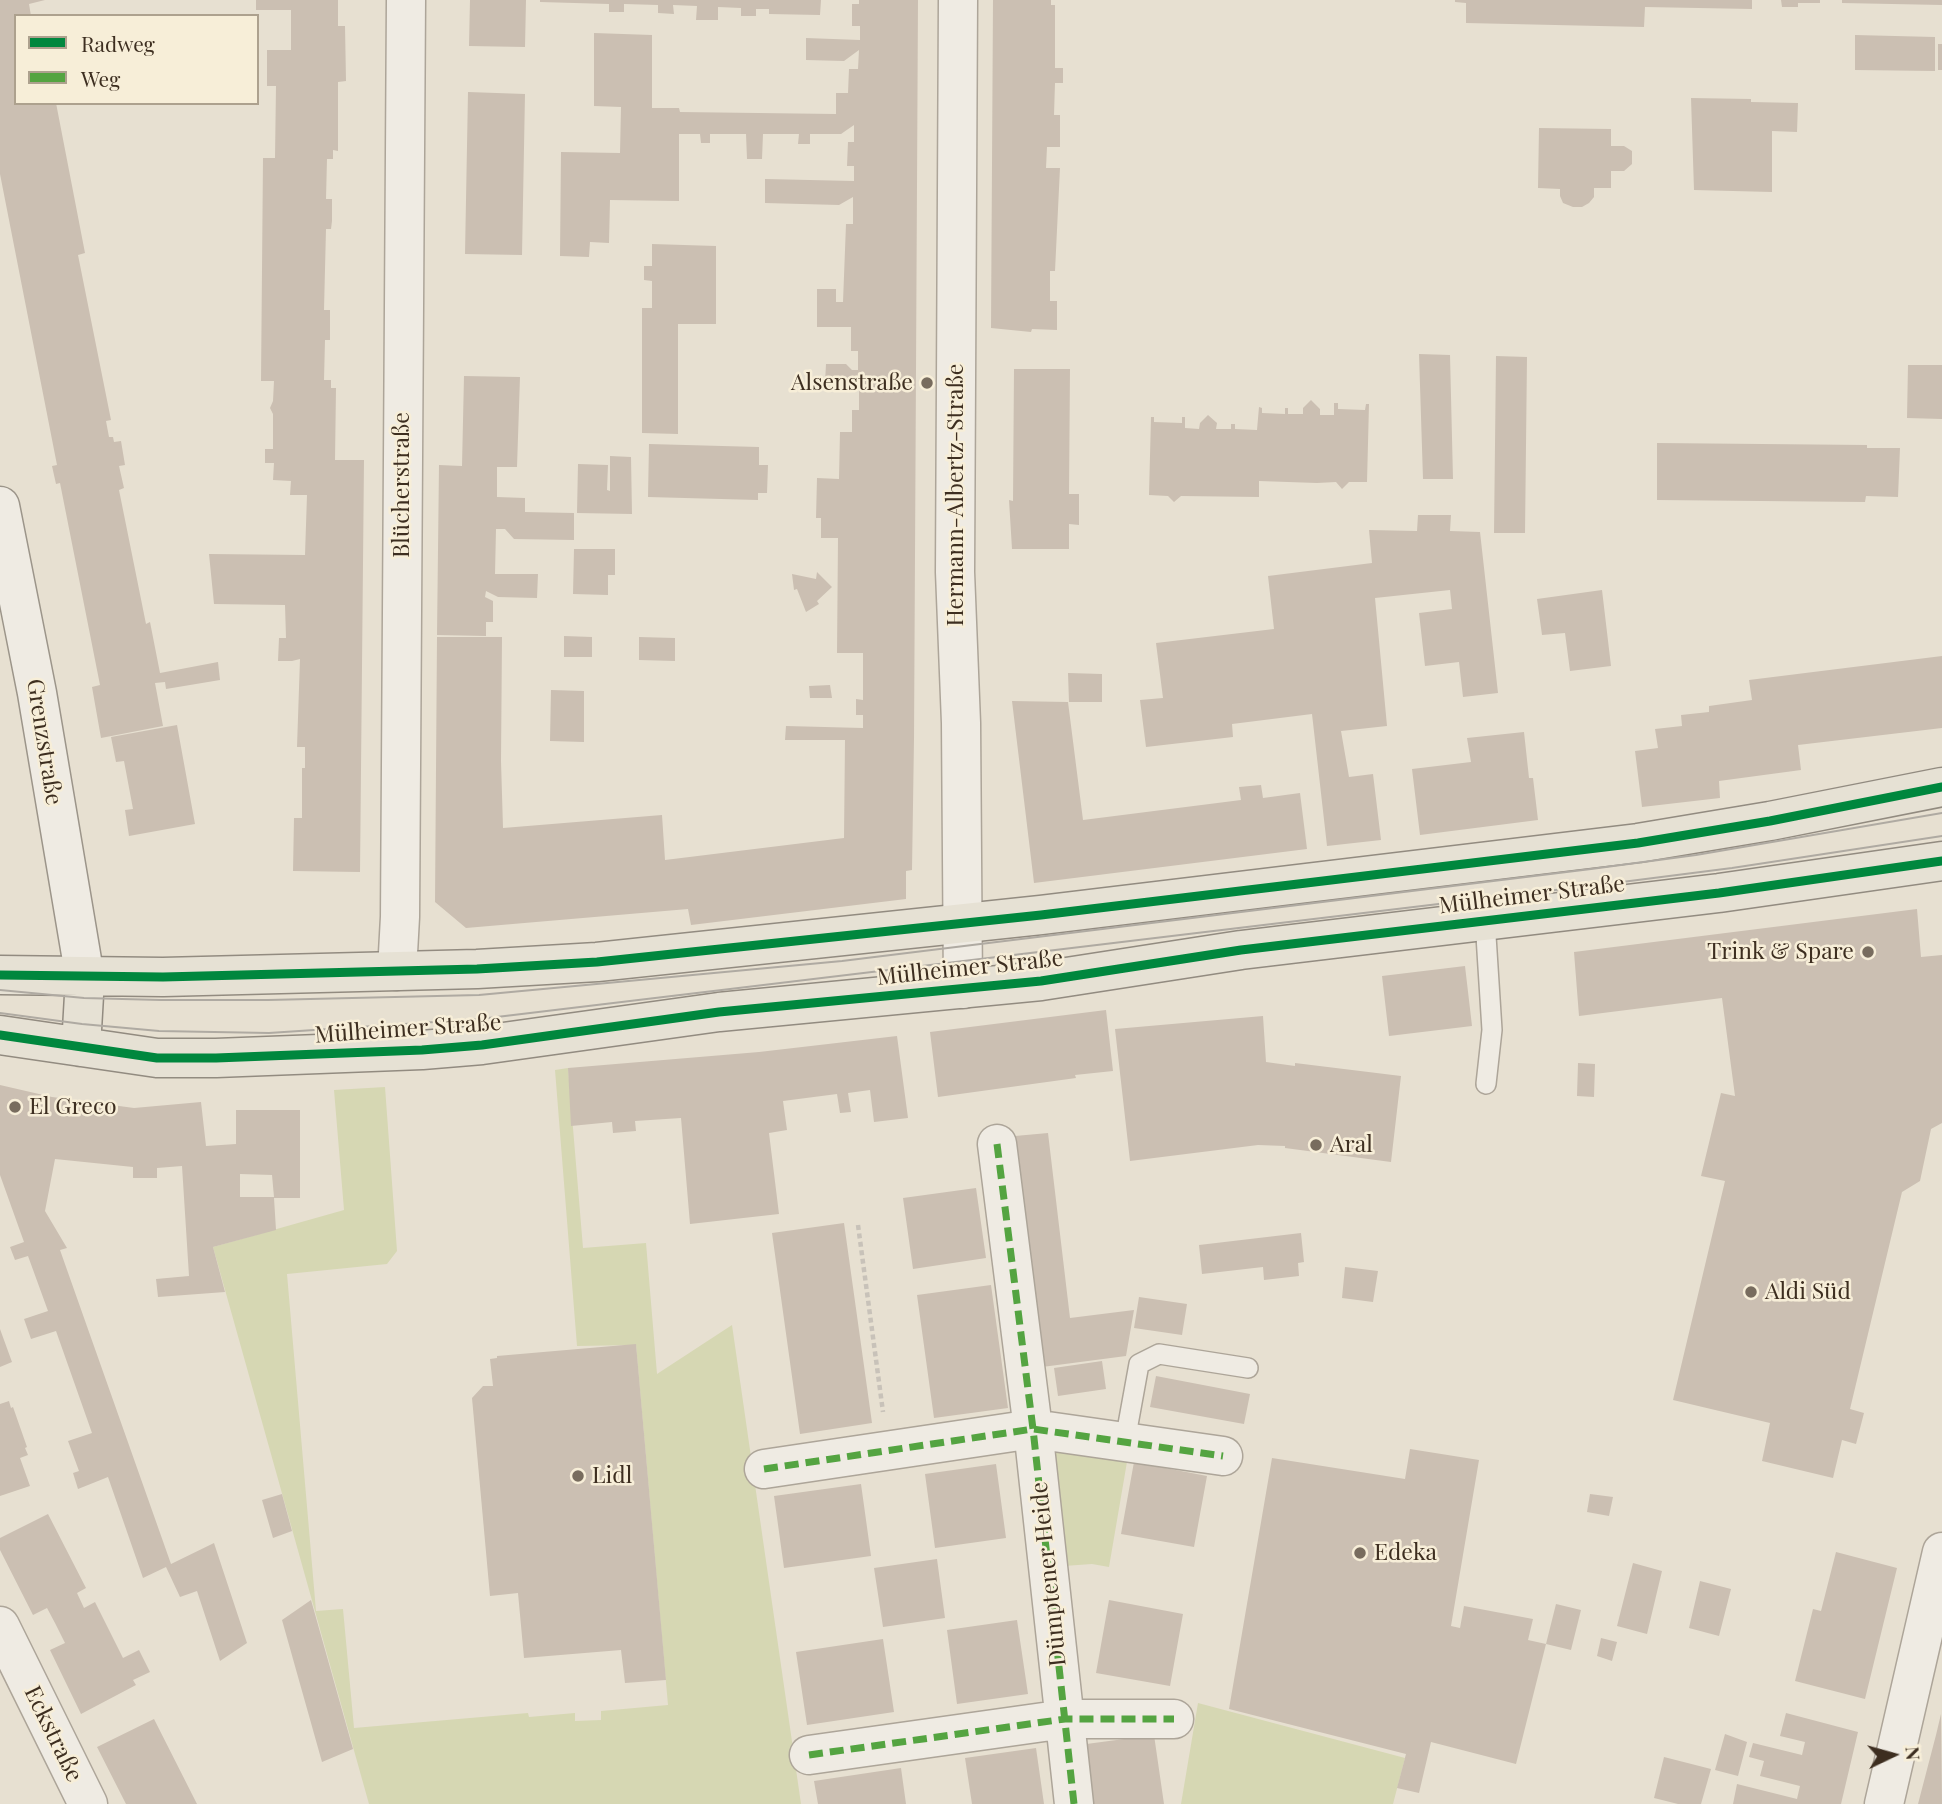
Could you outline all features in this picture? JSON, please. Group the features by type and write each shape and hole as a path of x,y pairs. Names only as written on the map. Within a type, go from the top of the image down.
{"main road":[{"name":"Mülheimer Straße","path":"0,975 85,978 397,971 597,962 1638,843 1770,821 1942,787"},
{"name":"Mülheimer Straße","path":"0,1035 157,1058 422,1050 529,1040 706,1013 963,989 1112,971 1241,950 1719,893 1942,861"},
{"path":"81,1047 85,978"}],"street":[{"name":"Blücherstraße","path":"397,971 400,917 406,0"},
{"name":"Hermann-Albertz-Straße","path":"958,0 955,572 961,723 963,989"},
{"name":"Grenzstraße","path":"0,506 37,693 85,978"},
{"name":"Dümptener Heide","path":"997,1144 1033,1429 1074,1804"},
{"path":"764,1469 1033,1429 1223,1456"},
{"path":"1884,1804 1942,1552"},
{"name":"Eckstraße","path":"0,1626 88,1804"},
{"path":"810,1755 1065,1719 1174,1719"}],"lane":[{"path":"1485,920 1492,1030 1486,1084"},
{"path":"1125,1441 1139,1364 1160,1354 1248,1368"}],"path":[{"path":"858,1225 889,1451"}],"green space":[{"path":"568,1068 583,1248 646,1243 657,1374 732,1325 801,1804 369,1804 213,1247 344,1210 334,1090 385,1087 397,1251 387,1264 287,1274 316,1611 343,1609 354,1728 528,1713 529,1717 575,1713 575,1721 601,1720 601,1711 668,1705 636,1345 577,1346 555,1070"},
{"path":"1054,1451 1128,1456 1109,1567 1092,1564 1064,1566"},
{"path":"1198,1703 1405,1758 1393,1804 1181,1804"}],"building":[{"path":"0,0 45,0 29,4 31,14 14,14 14,105 56,105 85,253 78,255 111,420 106,421 109,437 113,437 114,442 121,441 125,465 119,466 124,488 119,490 146,624 150,622 160,673 218,662 220,680 166,689 165,682 155,683 163,726 101,738 92,687 100,685 60,483 56,484 52,466 57,465 0,174"},
{"path":"256,0 338,0 338,26 345,26 346,81 338,82 338,151 333,150 333,159 327,159 326,199 332,199 332,221 331,229 326,229 324,310 330,310 330,340 325,340 324,380 331,380 331,388 336,388 335,460 364,460 360,872 293,871 294,818 302,818 302,768 305,768 305,747 297,747 300,659 278,661 279,638 286,638 285,605 214,604 209,554 305,555 307,495 290,495 291,481 273,480 274,463 265,463 265,449 273,449 273,414 270,408 274,381 261,381 263,158 275,158 276,86 267,86 267,50 291,50 291,10 256,10"},
{"path":"470,0 526,0 525,47 469,46"},
{"path":"540,0 821,0 820,15 769,14 769,9 756,9 756,16 741,16 741,8 718,7 718,20 696,20 697,6 673,5 674,14 658,13 658,5 624,4 624,12 609,12 609,4"},
{"path":"859,0 918,0 914,739 912,870 906,871 906,899 691,925 688,909 466,928 435,902 437,637 502,637 503,828 662,815 665,860 844,838 845,740 785,740 786,726 863,728 863,715 856,715 856,699 863,700 863,653 837,653 838,538 821,538 821,518 816,518 817,478 839,479 840,432 852,432 852,410 859,410 859,384 825,383 826,364 846,364 852,370 858,370 858,351 851,351 851,327 817,327 817,289 836,289 836,302 843,302 846,224 853,224 853,197 839,205 765,203 765,179 854,181 854,166 847,166 848,142 854,142 854,125 841,134 810,134 810,144 798,144 799,134 763,134 762,159 747,159 746,134 710,134 710,143 701,143 700,134 679,134 679,201 610,200 609,243 590,242 589,257 560,256 561,152 620,153 621,107 594,106 594,33 652,35 652,108 679,108 680,112 836,114 836,93 848,93 849,69 858,69 859,50 844,61 806,60 806,38 860,40 860,26 852,26 852,4 859,4"},
{"path":"993,0 1051,0 1051,5 1055,5 1055,68 1063,68 1063,83 1055,83 1054,115 1060,115 1060,147 1047,147 1046,168 1060,168 1055,271 1050,271 1050,301 1057,301 1057,330 1032,329 1031,332 991,328"},
{"path":"1455,0 1752,0 1752,9 1645,7 1644,27 1466,23 1466,3"},
{"path":"1781,0 1820,0 1820,3 1798,3 1798,7 1782,7"},
{"path":"1842,0 1942,0 1942,5 1842,3"},
{"path":"1855,35 1935,37 1935,71 1855,70"},
{"path":"1938,44 1942,44 1942,70 1938,70"},
{"path":"468,92 525,94 522,255 465,254"},
{"path":"1691,98 1798,103 1797,132 1772,131 1772,192 1694,190"},
{"path":"1539,128 1611,129 1611,146 1624,146 1632,151 1632,164 1624,171 1611,171 1611,188 1594,188 1594,197 1589,203 1582,207 1573,207 1563,203 1560,189 1538,188"},
{"path":"652,244 716,246 716,324 678,324 678,434 642,433 642,308 652,308 652,281 644,280 644,266 652,266"},
{"path":"1419,354 1450,355 1453,479 1423,479"},
{"path":"1496,356 1527,357 1525,533 1494,533"},
{"path":"1908,365 1942,365 1942,419 1907,418"},
{"path":"1014,369 1070,369 1069,494 1079,494 1079,525 1069,524 1069,549 1012,549 1009,500 1013,501"},
{"path":"464,376 520,377 517,467 497,467 497,497 525,498 525,512 574,513 574,540 514,539 505,529 496,529 495,574 538,574 537,598 498,597 486,591 485,597 493,601 493,622 486,622 486,636 437,635 439,465 462,466"},
{"path":"1311,400 1320,409 1320,415 1334,415 1334,403 1338,403 1338,409 1365,410 1366,404 1369,404 1367,482 1349,482 1342,489 1336,482 1259,481 1259,497 1181,496 1174,502 1168,496 1149,495 1151,417 1154,417 1154,422 1182,423 1182,417 1185,417 1185,428 1199,429 1200,423 1208,415 1217,423 1216,429 1231,429 1231,424 1235,424 1235,429 1257,430 1259,407 1262,408 1262,413 1285,414 1285,408 1288,408 1288,414 1303,414 1303,408"},
{"path":"1657,443 1867,445 1867,448 1900,448 1898,497 1866,496 1865,502 1657,500"},
{"path":"649,444 759,447 759,465 768,465 767,493 758,493 758,500 648,497"},
{"path":"610,456 631,457 632,514 577,513 578,464 608,465 607,490 610,491"},
{"path":"1418,515 1451,515 1450,531 1480,532 1498,693 1463,697 1459,662 1425,666 1419,613 1452,609 1450,590 1375,598 1387,726 1341,731 1349,777 1373,774 1381,840 1327,846 1312,714 1232,724 1233,737 1146,747 1140,700 1163,698 1156,643 1274,629 1268,576 1372,563 1369,530 1417,531"},
{"path":"574,549 615,549 615,575 608,575 608,595 573,594"},
{"path":"817,572 832,587 817,601 819,604 806,612 797,589 794,590 792,574 816,579"},
{"path":"1602,590 1611,666 1570,671 1565,633 1542,635 1537,599"},
{"path":"564,636 592,637 592,657 564,657"},
{"path":"639,637 675,638 675,661 639,660"},
{"path":"1942,656 1942,728 1798,745 1801,770 1719,781 1720,798 1642,807 1635,751 1658,748 1655,729 1682,726 1681,715 1709,712 1709,706 1752,700 1749,680"},
{"path":"1068,673 1102,674 1102,702 1069,702"},
{"path":"830,685 832,698 810,698 809,686"},
{"path":"551,690 584,691 584,742 550,741"},
{"path":"1012,701 1068,702 1083,820 1241,800 1239,787 1261,785 1263,798 1300,793 1307,849 1034,883"},
{"path":"177,725 195,824 129,836 125,810 133,809 124,761 116,762 111,737"},
{"path":"1524,732 1529,778 1533,778 1538,820 1420,835 1412,769 1471,762 1467,738"},
{"path":"1917,909 1921,957 1942,955 1942,1123 1931,1129 1920,1181 1902,1192 1850,1409 1864,1413 1856,1444 1842,1440 1833,1478 1762,1461 1770,1423 1673,1400 1725,1181 1701,1176 1721,1093 1735,1096 1722,998 1579,1016 1574,952"},
{"path":"1465,966 1472,1026 1389,1036 1382,976"},
{"path":"1106,1010 1113,1071 938,1097 930,1032"},
{"path":"1263,1016 1266,1062 1401,1076 1391,1162 1285,1146 1258,1145 1130,1161 1115,1029"},
{"path":"897,1036 908,1118 874,1122 870,1090 848,1093 851,1112 840,1113 837,1094 783,1101 787,1130 769,1133 779,1214 690,1224 681,1118 635,1121 636,1131 613,1133 612,1122 571,1126 568,1068 759,1052"},
{"path":"1578,1063 1595,1064 1594,1097 1577,1096"},
{"path":"0,1085 52,1097 134,1108 201,1102 206,1146 236,1144 236,1110 300,1110 300,1198 274,1198 276,1230 213,1247 225,1292 158,1297 156,1279 189,1276 182,1166 157,1168 157,1178 133,1178 133,1167 55,1159 45,1211 67,1248 60,1250 171,1564 214,1543 247,1643 220,1661 197,1591 180,1597 166,1567 143,1578 108,1477 78,1489 73,1473 79,1471 68,1441 92,1433 56,1331 31,1339 24,1319 48,1311 28,1256 15,1260 10,1247 24,1242 0,1175","holes":["240,1174 272,1175 274,1197 240,1197"]},
{"path":"1048,1133 1070,1318 1134,1310 1126,1356 1042,1367 1015,1136"},
{"path":"976,1188 986,1258 913,1269 903,1198"},
{"path":"844,1223 872,1423 800,1434 772,1233"},
{"path":"1301,1233 1304,1262 1298,1263 1299,1276 1264,1280 1263,1267 1202,1274 1199,1245"},
{"path":"1345,1267 1378,1271 1373,1302 1342,1298"},
{"path":"991,1285 1008,1408 934,1418 917,1295"},
{"path":"1139,1297 1187,1304 1182,1335 1134,1328"},
{"path":"0,1329 12,1362 0,1367"},
{"name":"Lidl","path":"636,1344 666,1680 625,1683 621,1650 524,1658 518,1593 490,1596 472,1398 483,1386 493,1386 490,1359 497,1356"},
{"path":"1102,1361 1106,1389 1058,1396 1054,1368"},
{"path":"1156,1376 1250,1394 1244,1424 1150,1407"},
{"path":"9,1401 27,1447 25,1448 28,1455 20,1458 30,1486 0,1496 0,1404"},
{"name":"Edeka","path":"1410,1449 1479,1460 1451,1626 1460,1628 1464,1606 1533,1619 1528,1640 1546,1644 1516,1764 1431,1742 1419,1793 1397,1788 1406,1754 1229,1709 1272,1458 1405,1479"},
{"path":"1134,1462 1207,1476 1194,1547 1121,1534"},
{"path":"996,1464 1006,1538 935,1548 925,1474"},
{"path":"861,1484 871,1556 784,1568 774,1496"},
{"path":"282,1494 292,1531 273,1538 262,1500"},
{"path":"1590,1494 1613,1497 1609,1516 1587,1512"},
{"path":"48,1514 86,1588 77,1593 84,1608 95,1602 123,1658 139,1650 150,1672 133,1680 136,1685 81,1714 50,1650 65,1643 47,1608 33,1615 0,1550 0,1538"},
{"path":"1836,1552 1897,1568 1865,1699 1795,1681 1813,1609 1821,1611"},
{"path":"937,1559 945,1618 883,1627 874,1568"},
{"path":"1633,1563 1662,1571 1647,1634 1617,1626"},
{"path":"1700,1581 1731,1589 1719,1636 1689,1628"},
{"path":"311,1600 353,1749 322,1762 282,1620"},
{"path":"1109,1600 1183,1614 1170,1686 1096,1673"},
{"path":"1556,1604 1581,1610 1571,1650 1546,1644"},
{"path":"1017,1620 1028,1694 957,1704 947,1630"},
{"path":"1601,1638 1617,1642 1612,1661 1597,1656"},
{"path":"883,1639 894,1712 807,1725 796,1652"},
{"path":"1786,1713 1858,1732 1841,1804 1733,1804 1737,1784 1797,1799 1800,1786 1760,1776 1764,1761 1749,1757 1753,1743 1802,1755 1805,1742 1780,1736"},
{"path":"1941,1714 1942,1804 1918,1804 1936,1735"},
{"path":"154,1719 197,1804 126,1804 97,1747"},
{"path":"1725,1734 1747,1742 1738,1776 1715,1770"},
{"path":"1154,1735 1164,1804 1087,1804 1079,1745"},
{"path":"1036,1748 1044,1804 972,1804 965,1758"},
{"path":"1664,1757 1711,1769 1701,1804 1678,1804 1654,1798"},
{"path":"901,1768 906,1804 818,1804 814,1781"}],"tram line":[{"path":"0,990 84,998 161,1000 479,995 842,961 1591,869 1696,855 1942,813"},
{"path":"0,1013 159,1031 269,1033 480,1019 1622,882 1942,836"}],"marked path":[{"path":"997,1144 1033,1429 1074,1804"},
{"path":"764,1469 1033,1429 1223,1456"},
{"path":"809,1755 1065,1719 1174,1719"}],"cycle path":[{"path":"0,975 163,977 477,969 597,962 1041,915 1638,843 1770,821 1942,787"},
{"path":"0,1035 157,1058 422,1050 482,1045 719,1012 1041,981 1241,950 1719,893 1942,861"}],"place":[{"name":"Alsenstraße","path":"927,383"},
{"name":"Trink & Spare","path":"1868,952"},
{"name":"El Greco","path":"15,1107"},
{"name":"Aral","path":"1316,1145"},
{"name":"Aldi Süd","path":"1751,1292"},
{"name":"Lidl","path":"578,1476"},
{"name":"Edeka","path":"1360,1553"}]}
